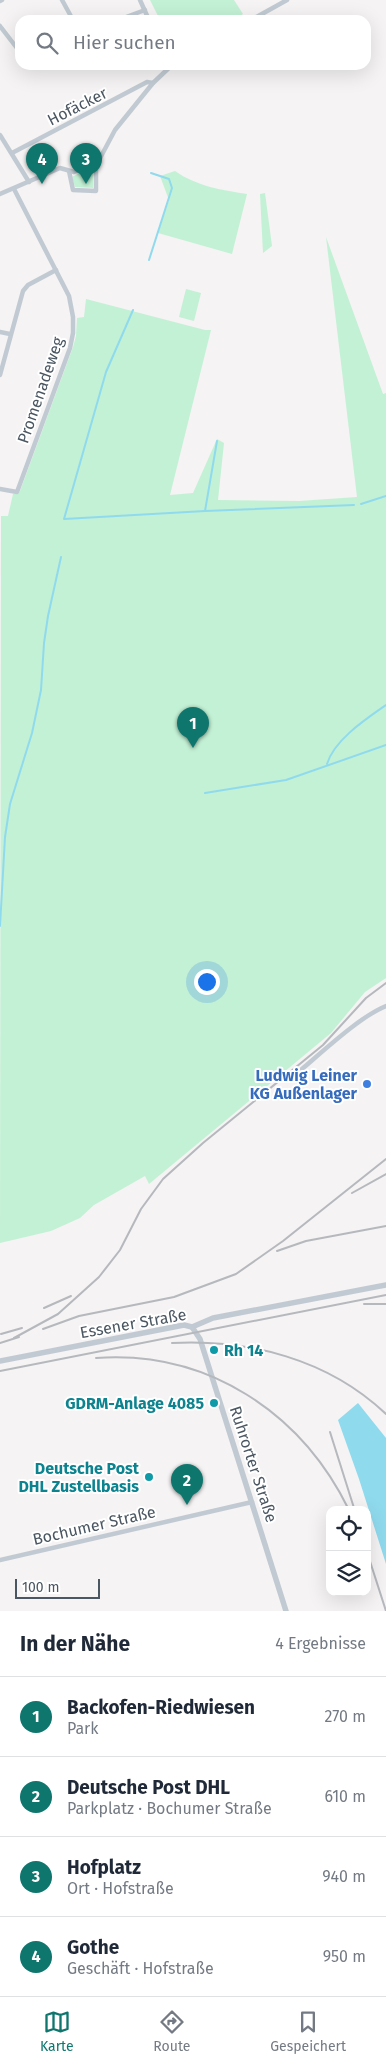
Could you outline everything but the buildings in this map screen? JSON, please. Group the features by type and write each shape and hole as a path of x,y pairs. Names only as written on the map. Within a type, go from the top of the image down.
{"street":[{"path":"62,0 70,15"},
{"path":"140,0 147,15"},
{"path":"260,15 287,0"},
{"path":"132,15 145,10"},
{"path":"0,26 15,46"},
{"path":"69,171 73,190 96,191 96,166 115,130 152,83 166,70"},
{"name":"Hofäcker","path":"12,153 147,82 152,83"},
{"path":"0,134 29,182"},
{"path":"0,194 60,168 69,171 79,171 98,162"},
{"name":"Promenadeweg","path":"0,489 17,492 70,348 73,333 71,303 14,188"},
{"path":"0,375 23,291 28,285 56,270"},
{"path":"0,332 10,334"},
{"path":"296,1074 376,1010 386,1006"},
{"name":"Essener Straße","path":"0,1361 184,1325 192,1327 213,1318 386,1285"},
{"name":"Ruhrorter Straße","path":"192,1327 199,1336 286,1611"},
{"name":"Bochumer Straße","path":"0,1560 252,1502"}],"green space":[{"path":"150,0 234,0 243,14 241,15 158,15"},
{"path":"91,167 93,169 93,188 75,187 72,177"},
{"path":"175,171 200,184 247,194 232,254 158,233 169,200 160,176"},
{"path":"265,193 272,246 263,253 260,194"},
{"path":"326,237 383,394 386,393 386,978 365,992 331,1033 149,1184 145,1176 94,1205 80,1218 51,1231 0,1243 1,516 8,516 13,494 18,494 20,491 73,347 77,318 84,317 86,299 211,330 170,495 193,493 217,439 224,443 218,500 299,501 357,497"},
{"path":"186,289 201,293 194,321 179,317"}],"water":[{"path":"358,1403 386,1438 386,1564 371,1517 371,1506 368,1506 338,1420"}],"waterway":[{"path":"149,260 172,188 169,179 151,173"},
{"path":"133,310 106,372 64,519 205,511"},
{"path":"217,441 205,511 354,505"},
{"path":"361,504 386,496"},
{"path":"0,926 5,837 10,804 32,733 41,690 48,616 61,557"},
{"path":"327,764 343,738 360,723 386,705"},
{"path":"205,793 286,780 386,745"}],"railway":[{"path":"14,1338 58,1314 99,1277 120,1250 141,1209 163,1179 203,1143 323,1045 366,998 386,983"},
{"path":"43,1329 79,1316 174,1297 236,1274 283,1241 386,1159"},
{"path":"352,1193 386,1174"},
{"path":"277,1251 306,1241 386,1226"},
{"path":"0,1371 386,1295"},
{"path":"44,1308 71,1296"},
{"path":"364,1304 386,1304"},
{"path":"1,1334 22,1328"},
{"path":"0,1343 19,1337"},
{"path":"172,1343 230,1345 286,1356 313,1366 339,1379 363,1395 386,1414"},
{"path":"96,1358 137,1358 176,1365 212,1377 246,1394 277,1417 305,1444 329,1475 347,1506"},
{"path":"330,1432 353,1506"},
{"path":"371,1564 386,1611"}],"place":[{"name":"Gothe","path":"42,184"},
{"name":"Hofplatz","path":"86,184"},
{"name":"Backofen-Riedwiesen","path":"193,748"},
{"name":"Ludwig Leiner KG Außenlager","path":"367,1084"},
{"name":"Rh 14","path":"214,1350"},
{"name":"GDRM-Anlage 4085","path":"214,1403"},
{"name":"Deutsche Post DHL Zustellbasis","path":"149,1477"},
{"name":"Deutsche Post DHL","path":"187,1505"}]}
